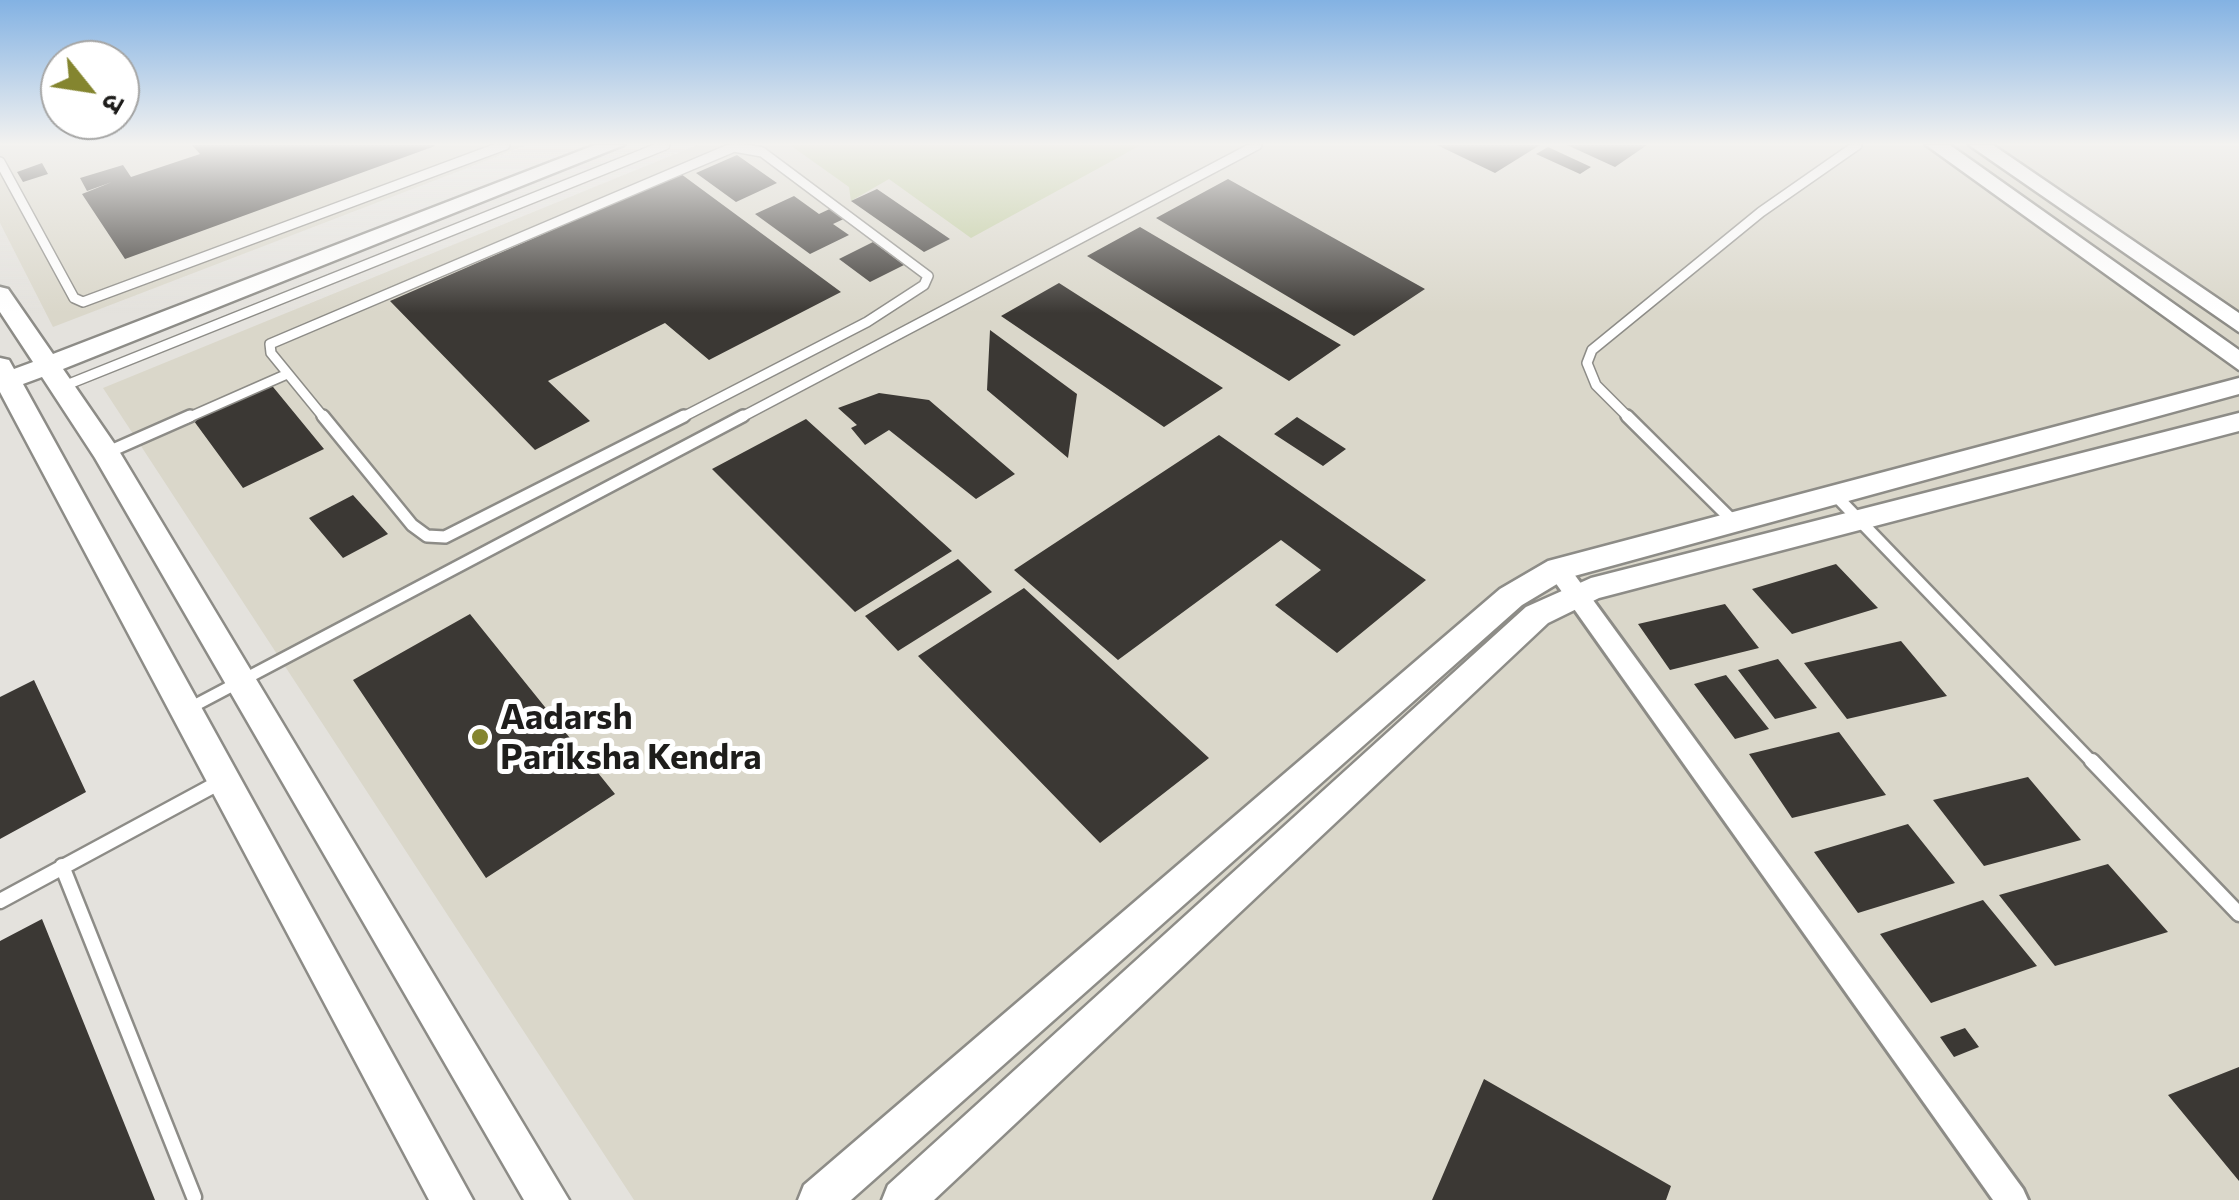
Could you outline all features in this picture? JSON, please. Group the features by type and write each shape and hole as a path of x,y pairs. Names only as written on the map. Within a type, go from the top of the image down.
{"street":[{"path":"49,369 443,201"},
{"path":"452,1200 2,374 49,369 473,201"},
{"path":"2014,201 2239,362"},
{"path":"2060,201 2239,324"},
{"path":"0,294 106,453 548,1200"},
{"path":"903,1200 1537,615 1567,581 1847,507 2239,386"},
{"path":"820,1200 1511,598 1736,523 1847,507 2239,422"},
{"path":"1567,581 2012,1200"}],"lane":[{"path":"21,201 74,298 92,302 358,201"},
{"path":"49,369 511,201"},
{"path":"605,201 270,344 285,375 412,525 426,536 445,536 867,322 908,300 924,286 928,276 828,201"},
{"path":"184,711 1151,201"},
{"path":"1736,523 1596,386 1586,363 1592,350 1777,201"},
{"path":"106,453 285,375"},
{"path":"1847,507 2239,914"},
{"path":"0,901 222,780"},
{"path":"62,866 194,1197"}],"shaded area":[{"path":"0,201 381,201 53,327 0,223"},
{"path":"560,201 2239,201 2239,1200 634,1200 103,388"}],"green space":[{"path":"920,201 1039,201 971,238"}],"building":[{"path":"87,201 284,201 125,259"},
{"path":"619,201 718,201 841,292 709,360 665,323 548,381 590,421 535,450 390,301"},
{"path":"783,201 801,201 819,214 836,206 850,216 833,224 849,235 810,254 755,214"},
{"path":"851,201 895,201 950,239 924,252"},
{"path":"1187,201 1267,201 1425,289 1354,336 1156,218"},
{"path":"1140,227 1341,345 1289,381 1087,256"},
{"path":"873,242 904,265 870,282 839,259"},
{"path":"1059,283 1223,388 1164,427 1001,316"},
{"path":"990,330 1077,394 1068,458 987,390"},
{"path":"269,382 324,449 243,488 191,417"},
{"path":"879,393 929,400 1015,474 976,499 889,430 865,445 851,428 857,425 838,408"},
{"path":"1297,417 1346,449 1323,466 1274,434"},
{"path":"806,419 952,551 855,612 712,469"},
{"path":"1219,435 1426,580 1337,653 1275,605 1321,570 1281,540 1118,660 1014,570"},
{"path":"353,495 388,534 343,558 309,518"},
{"path":"958,559 992,592 898,651 865,616"},
{"path":"1836,564 1878,608 1792,634 1752,589"},
{"path":"1024,588 1209,758 1100,843 918,656"},
{"path":"1725,604 1759,648 1670,670 1638,624"},
{"name":"Aadarsh Pariksha Kendra","path":"470,614 615,794 486,878 353,680"},
{"path":"1901,641 1947,696 1847,719 1804,663"},
{"path":"1778,659 1817,708 1775,719 1738,670"},
{"path":"1726,675 1769,729 1735,739 1694,684"},
{"path":"34,680 86,792 0,839 0,697"},
{"path":"1839,732 1886,795 1792,818 1749,754"},
{"path":"2028,777 2081,840 1984,866 1933,800"},
{"path":"1908,824 1955,883 1858,913 1814,852"},
{"path":"2108,864 2168,932 2055,966 1999,895"},
{"path":"1983,900 2037,966 1931,1003 1880,934"},
{"path":"42,919 155,1200 0,1200 0,941"},
{"path":"1965,1028 1979,1047 1954,1057 1940,1037"},
{"path":"2239,1067 2239,1181 2168,1095"},
{"path":"1484,1079 1671,1186 1666,1200 1432,1200"}],"place":[{"name":"Aadarsh Pariksha Kendra","path":"480,737"}]}
